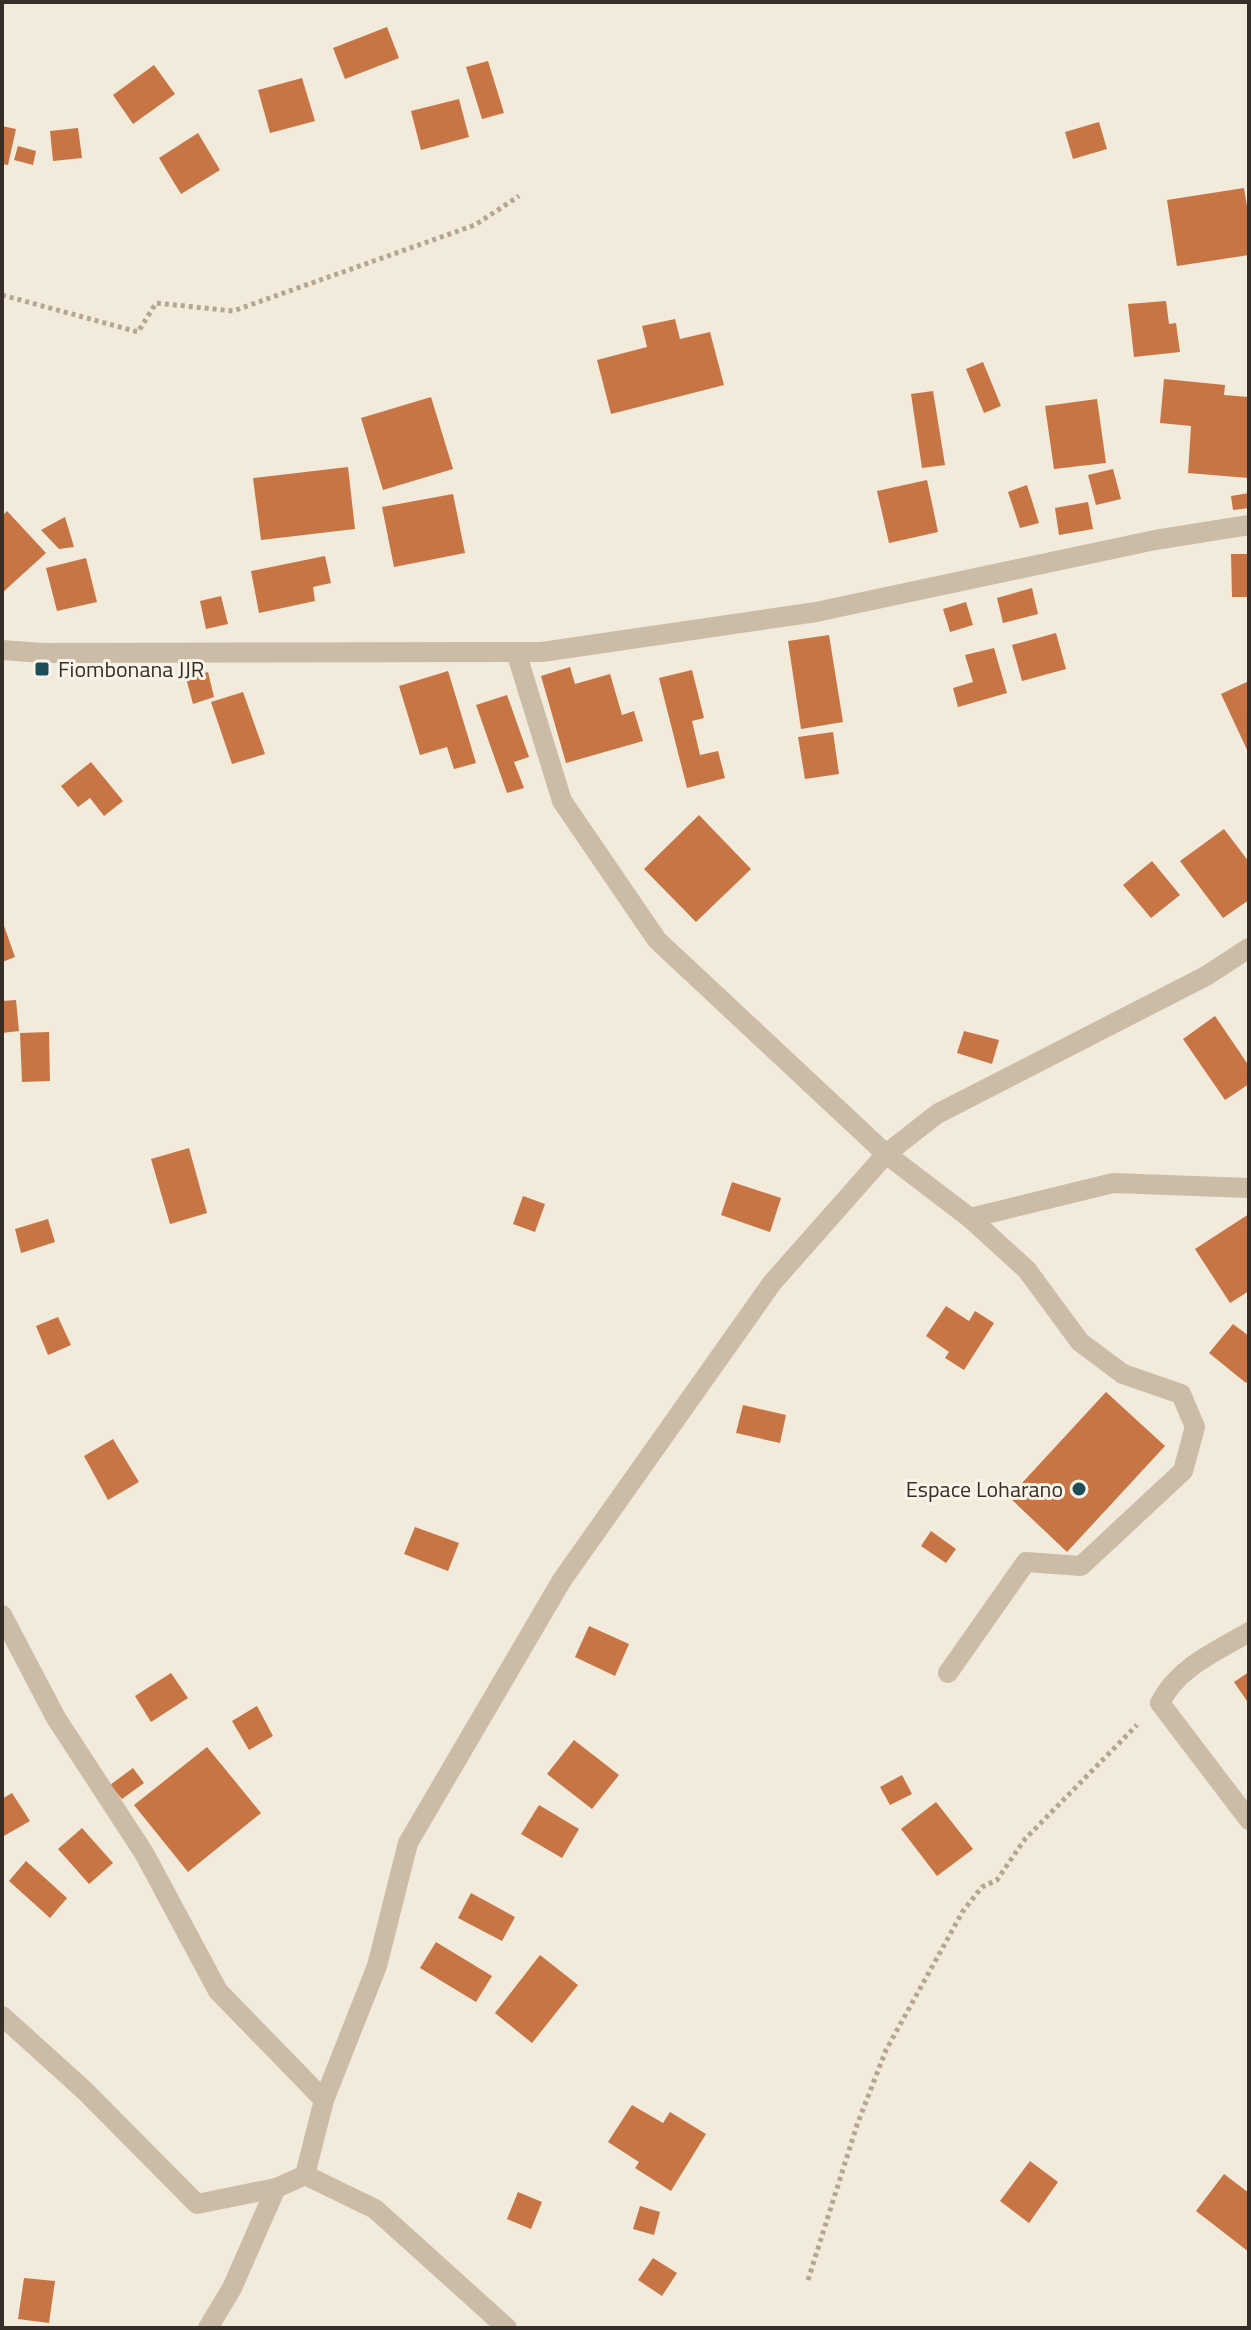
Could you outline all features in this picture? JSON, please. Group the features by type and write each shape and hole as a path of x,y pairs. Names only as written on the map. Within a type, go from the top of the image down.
{"street":[{"path":"3,652 542,652 816,612 1155,540 1249,525"},
{"path":"516,652 562,801 657,940 886,1154 970,1218 1027,1270 1080,1342 1123,1374 1181,1394 1195,1427 1183,1471 1081,1566 1026,1562 948,1673"},
{"path":"305,2175 324,2100 377,1966 408,1843 562,1580 772,1283 886,1154 937,1114 1206,976 1249,948"},
{"path":"970,1218 1113,1183 1249,1188"},
{"path":"2,1615 56,1718 144,1853 218,1991 324,2100"},
{"path":"1249,1632 1198,1661 1170,1683 1160,1703 1249,1820"},
{"path":"2,2016 84,2090 197,2204 276,2188 305,2175"},
{"path":"305,2175 375,2209 507,2328"},
{"path":"208,2328 232,2288 276,2188"}],"path":[{"path":"2,295 138,332 156,303 233,311 475,225 519,196"},
{"path":"808,2280 857,2125 886,2050 963,1911 982,1887 997,1880 1025,1839 1160,1703"}],"building":[{"path":"387,27 399,58 345,79 333,48"},
{"path":"488,61 504,113 482,119 466,67"},
{"path":"154,65 175,94 133,124 113,95"},
{"path":"302,78 315,121 270,133 258,90"},
{"path":"459,99 469,137 421,150 411,111"},
{"path":"1099,122 1107,149 1073,159 1065,132"},
{"path":"2,126 16,129 8,165 2,164"},
{"path":"78,128 82,158 53,161 50,131"},
{"path":"198,133 220,170 181,194 159,158"},
{"path":"18,146 36,151 33,165 14,160"},
{"path":"1244,188 1249,218 1249,255 1177,266 1167,200"},
{"path":"1166,301 1169,324 1176,323 1180,352 1134,357 1128,304"},
{"path":"675,319 680,339 710,332 724,385 611,414 597,360 647,347 642,326"},
{"path":"983,362 1001,406 984,413 966,369"},
{"path":"1164,379 1225,385 1224,395 1249,397 1249,478 1188,473 1191,426 1160,423"},
{"path":"933,391 945,465 922,468 911,394"},
{"path":"431,397 453,469 383,490 361,418"},
{"path":"1097,399 1106,463 1054,469 1045,406"},
{"path":"348,467 355,529 261,540 253,478"},
{"path":"1113,469 1121,499 1096,505 1088,475"},
{"path":"927,480 938,532 889,543 877,491"},
{"path":"1027,485 1039,523 1020,528 1008,492"},
{"path":"1249,493 1249,508 1233,510 1231,496"},
{"path":"453,494 465,553 394,567 382,507"},
{"path":"1088,502 1093,529 1059,535 1055,508"},
{"path":"7,511 46,553 2,593 2,516"},
{"path":"65,517 74,547 59,549 41,530"},
{"path":"1231,554 1249,554 1249,597 1232,597"},
{"path":"325,556 331,583 313,587 315,601 259,613 251,571"},
{"path":"86,558 97,602 57,611 46,568"},
{"path":"1032,588 1038,614 1003,623 997,598"},
{"path":"221,596 228,624 206,629 200,601"},
{"path":"966,602 973,625 950,632 943,609"},
{"path":"1056,633 1066,669 1022,681 1012,645"},
{"path":"829,635 843,722 801,729 788,641"},
{"path":"994,648 1007,693 958,707 953,688 973,682 965,655"},
{"path":"570,667 575,684 610,674 622,715 634,711 643,741 566,763 541,676"},
{"path":"692,670 704,718 692,721 700,755 718,751 725,778 687,788 659,678"},
{"path":"448,671 476,763 454,769 447,747 420,755 399,686"},
{"path":"208,672 214,697 193,704 186,678"},
{"path":"1249,681 1249,754 1221,694"},
{"path":"243,692 265,754 232,764 211,702"},
{"path":"507,695 529,757 514,762 524,788 507,793 476,705"},
{"path":"833,732 839,774 805,779 798,737"},
{"path":"91,762 123,801 104,816 90,798 78,807 61,786"},
{"path":"699,815 751,869 696,922 644,869"},
{"path":"1224,829 1249,862 1249,900 1223,918 1180,861"},
{"path":"1152,861 1180,895 1151,918 1123,885"},
{"path":"2,920 15,957 2,962"},
{"path":"16,1000 19,1031 2,1033 2,1001"},
{"path":"1215,1016 1249,1066 1249,1084 1225,1100 1183,1039"},
{"path":"964,1031 999,1040 992,1064 957,1053"},
{"path":"49,1032 50,1081 22,1082 20,1033"},
{"path":"189,1148 207,1213 170,1224 151,1159"},
{"path":"732,1182 781,1198 770,1232 721,1215"},
{"path":"523,1196 545,1204 535,1232 513,1224"},
{"path":"1249,1214 1249,1291 1230,1303 1195,1249"},
{"path":"48,1219 55,1242 21,1253 15,1229"},
{"path":"946,1306 969,1321 975,1311 994,1323 964,1370 945,1358 949,1352 926,1336"},
{"path":"58,1317 71,1345 48,1355 36,1326"},
{"path":"1233,1324 1249,1336 1249,1379 1246,1383 1209,1353"},
{"path":"1106,1392 1165,1446 1067,1552 1009,1497"},
{"path":"743,1405 786,1415 780,1443 736,1433"},
{"path":"113,1439 139,1482 108,1500 84,1456"},
{"path":"415,1527 459,1543 448,1571 404,1554"},
{"path":"931,1531 956,1549 946,1563 921,1546"},
{"path":"589,1626 629,1644 615,1676 575,1657"},
{"path":"1249,1672 1249,1704 1234,1682"},
{"path":"171,1673 188,1698 151,1722 135,1696"},
{"path":"257,1706 273,1736 249,1750 232,1721"},
{"path":"574,1740 619,1775 592,1809 547,1774"},
{"path":"207,1747 261,1813 188,1872 134,1805"},
{"path":"133,1768 144,1783 122,1799 110,1785"},
{"path":"902,1775 912,1794 890,1805 880,1787"},
{"path":"12,1793 30,1821 2,1837 2,1799"},
{"path":"936,1802 973,1849 937,1876 901,1829"},
{"path":"539,1805 579,1829 562,1858 521,1834"},
{"path":"82,1828 113,1863 89,1884 58,1849"},
{"path":"26,1861 67,1898 50,1918 9,1881"},
{"path":"471,1893 515,1917 502,1941 458,1918"},
{"path":"436,1942 492,1976 476,2002 420,1968"},
{"path":"540,1955 578,1985 532,2043 495,2013"},
{"path":"632,2105 663,2123 670,2112 706,2134 671,2191 635,2168 639,2162 608,2142"},
{"path":"1030,2161 1058,2182 1029,2223 1000,2201"},
{"path":"1224,2174 1249,2193 1249,2252 1196,2211"},
{"path":"518,2192 542,2202 531,2229 507,2219"},
{"path":"640,2206 660,2212 654,2235 633,2229"},
{"path":"653,2258 677,2273 662,2296 638,2280"},
{"path":"24,2278 55,2281 49,2323 18,2319"}],"place":[{"name":"Fiombonana JJR","path":"42,669"},
{"name":"Espace Loharano","path":"1079,1489"}]}
